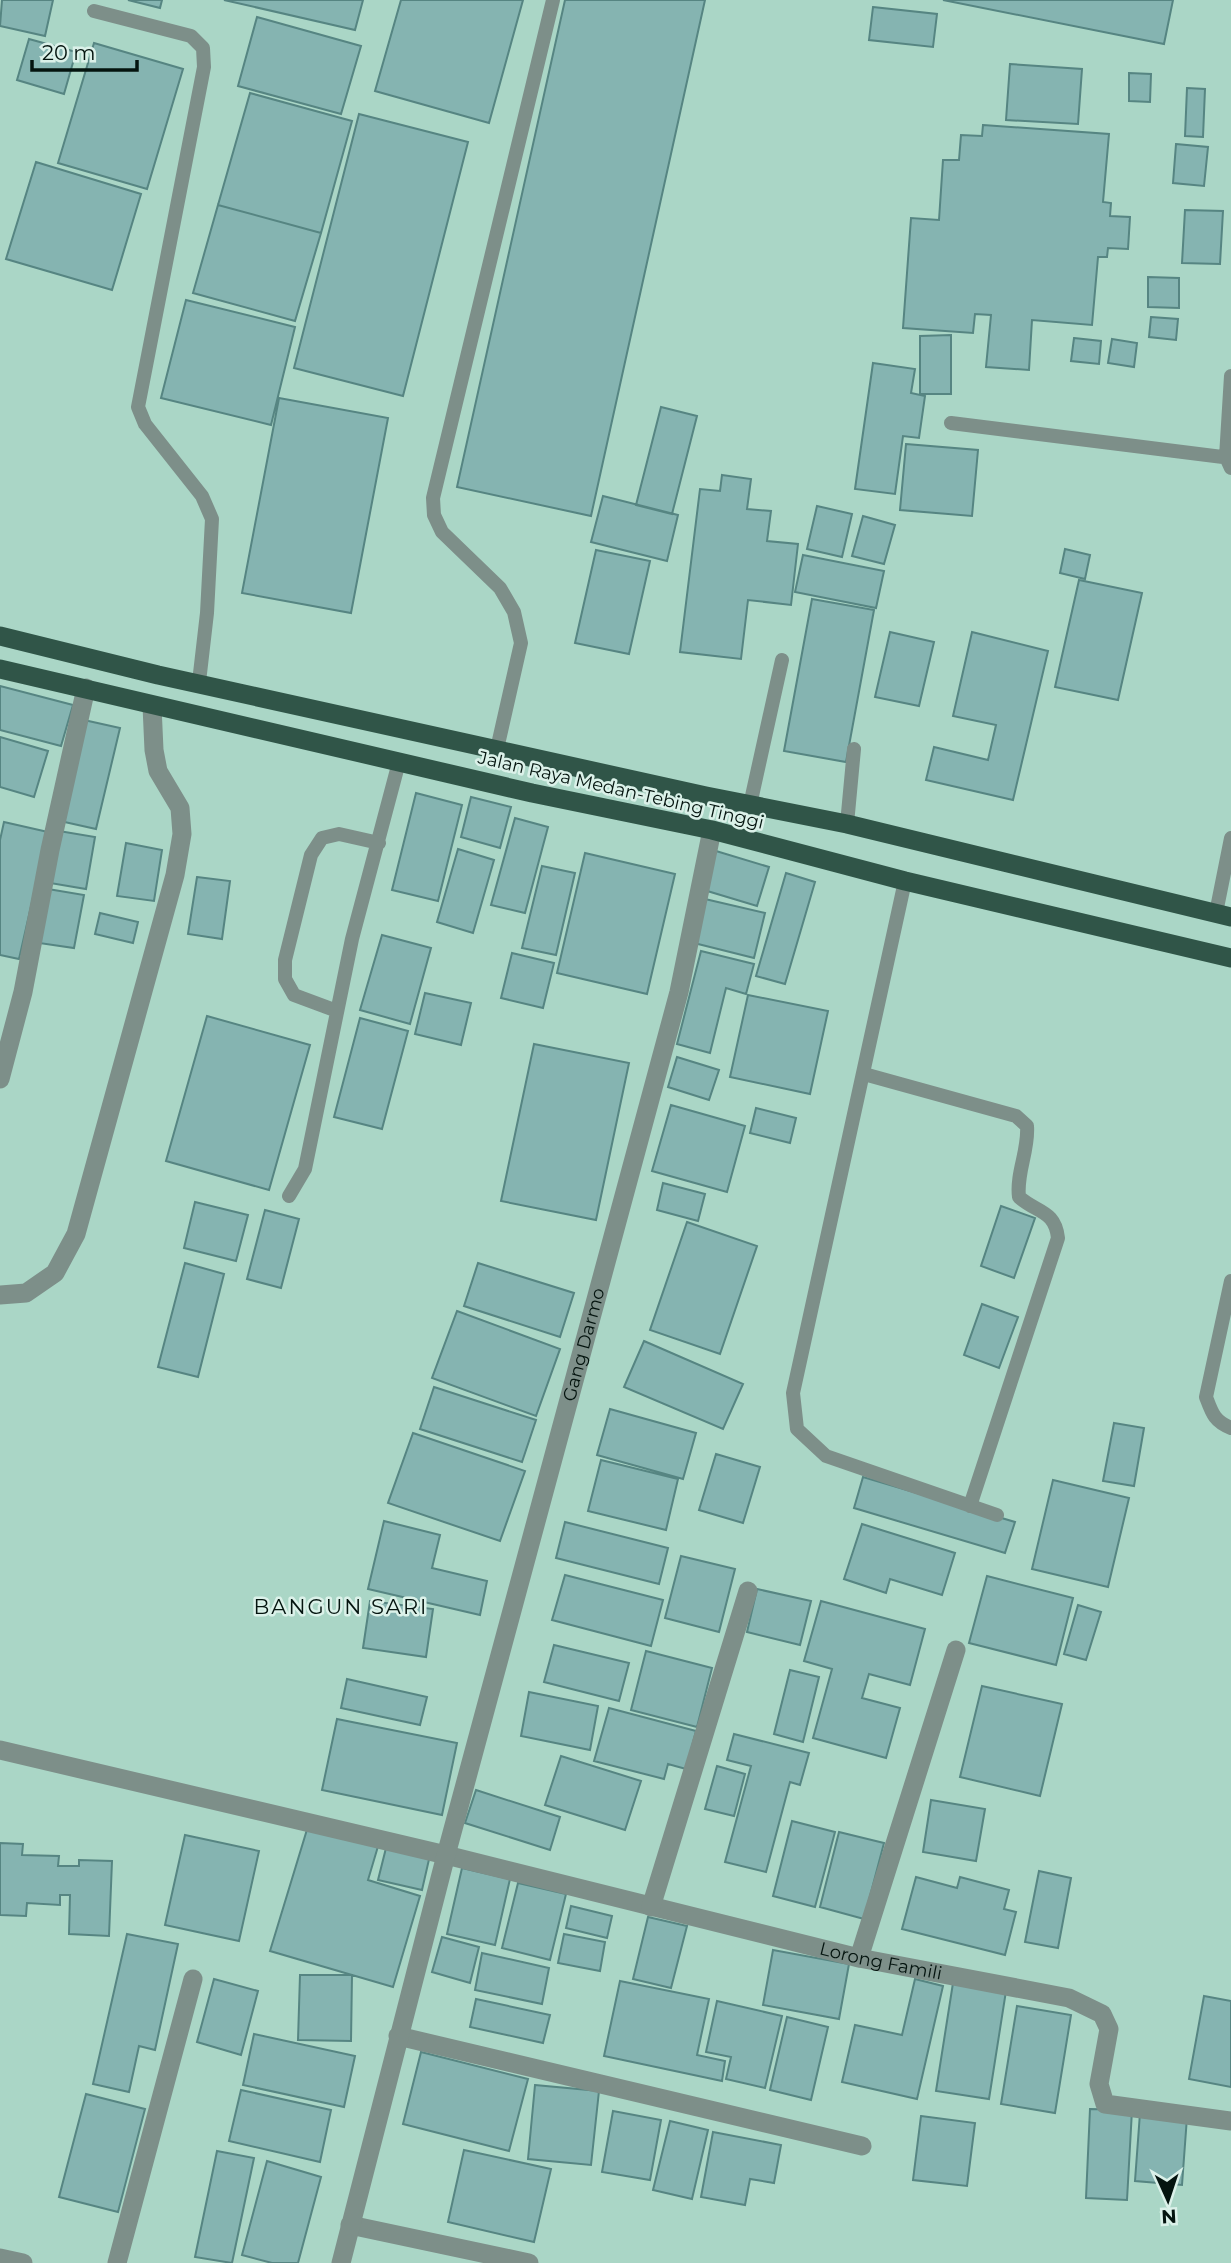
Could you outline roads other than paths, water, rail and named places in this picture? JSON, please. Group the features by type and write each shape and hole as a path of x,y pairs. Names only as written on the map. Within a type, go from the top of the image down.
{"highway":[{"name":"Jalan Raya Medan-Tebing Tinggi","path":"0,636 497,749 847,824 1224,915"},
{"name":"Jalan Raya Medan-Tebing Tinggi","path":"0,669 533,793 712,830 905,881 1231,958"}],"street":[{"path":"0,1079 23,992 50,850 86,688"},
{"path":"0,1295 26,1293 55,1273 76,1234 175,875 182,834 180,808 158,771 152,706"},
{"name":"Gang Darmo","path":"341,2263 446,1855 679,992 712,830"},
{"path":"651,1907 748,1591"},
{"path":"859,1958 956,1650"},
{"name":"Lorong Famili","path":"0,1750 446,1855 859,1958 1069,1998 1102,2014 1109,2029 1098,2084 1105,2104 1231,2121"},
{"path":"117,2263 193,1979"},
{"path":"398,2036 862,2146"},
{"path":"350,2225 529,2263"},
{"path":"0,2258 23,2263"}],"lane":[{"path":"497,749 521,643 514,612 500,589 442,532 434,515 433,498 553,0"},
{"path":"94,11 191,36 203,48 204,67 138,407 145,424 202,496 212,519 199,682"},
{"path":"951,423 1229,461 1231,376"},
{"path":"750,805 782,660"},
{"path":"847,824 854,749"},
{"path":"289,1196 305,1169 352,939 399,762"},
{"path":"337,1011 294,995 285,979 285,960 310,855 322,838 339,834 379,843"},
{"path":"1224,915 1231,838"},
{"path":"905,881 793,1393 797,1429 826,1456 997,1516"},
{"path":"864,1074 1016,1116 1027,1126 1028,1141 1018,1188 1019,1197 1046,1214 1056,1224 1058,1238 970,1506"},
{"path":"1231,1281 1206,1397 1211,1412 1220,1423 1231,1428"}],"district":[{"name":"BANGUN SARI","path":"341,1606"}]}
